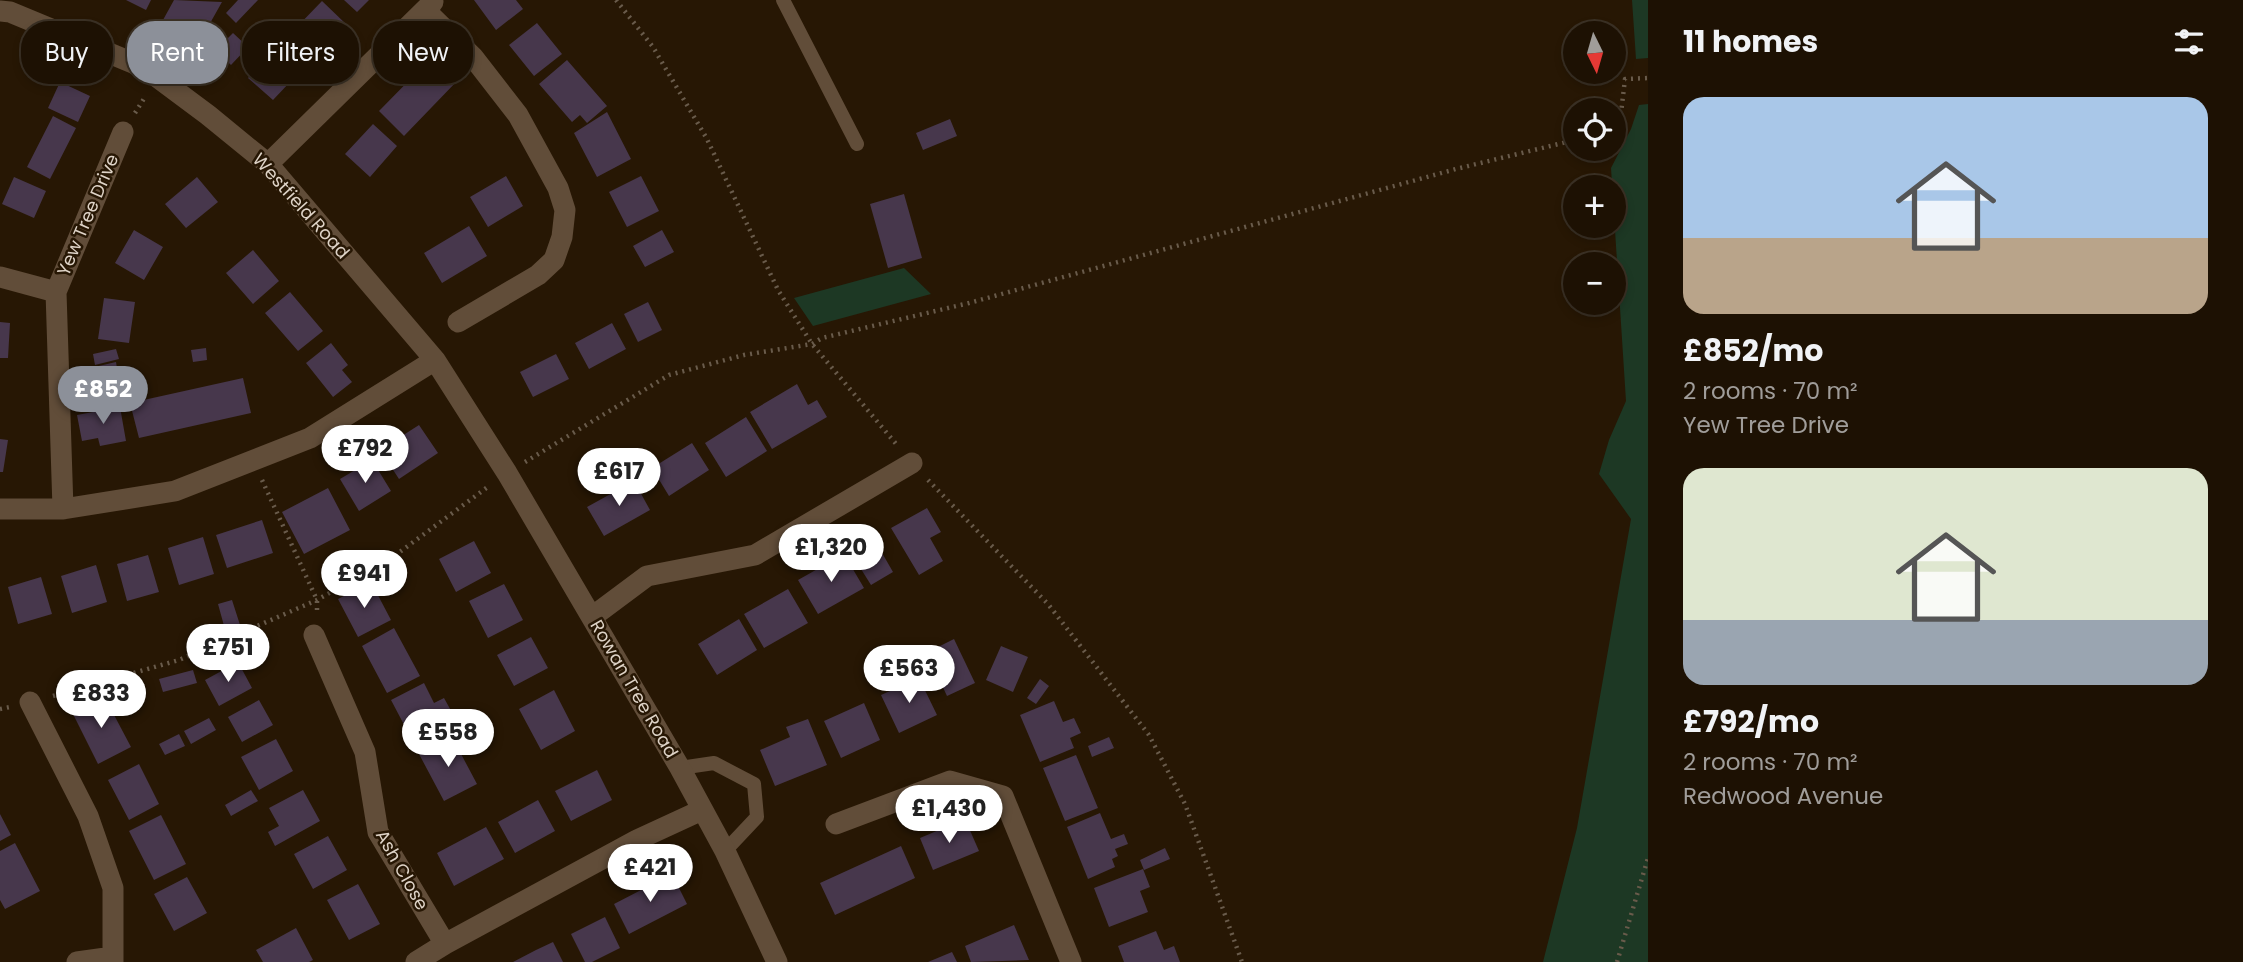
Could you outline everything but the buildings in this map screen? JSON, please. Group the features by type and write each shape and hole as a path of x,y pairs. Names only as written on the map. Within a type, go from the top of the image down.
{"street":[{"path":"268,164 429,5 518,115 558,188 565,210 562,237 554,260 538,275 458,322"},
{"name":"Westfield Road","path":"8,8 127,60"},
{"name":"Westfield Road","path":"166,84 268,164 435,360 477,424"},
{"name":"Yew Tree Drive","path":"63,509 56,292 123,132"},
{"path":"0,276 56,292"},
{"path":"0,509 63,509 175,491 310,438 435,360"},
{"name":"Rowan Tree Road","path":"477,424 680,768 725,851 777,962"},
{"path":"592,617 647,576 755,555 912,463"},
{"name":"Ash Close","path":"314,635 365,752 378,832 445,944"},
{"path":"30,702 88,816 113,888 113,960 77,962"},
{"path":"836,824 950,780 1003,796 1071,962"},
{"path":"416,962 637,840 702,810"}],"lane":[{"path":"783,0 857,144"},
{"path":"680,768 714,763 754,784 757,817 725,851"}],"path":[{"path":"616,0 653,47 700,128 778,290 812,344 912,463 1048,604 1149,735 1185,804 1242,962"},
{"path":"1623,98 1625,79 1647,78"},
{"path":"123,132 153,84"},
{"path":"0,709 179,660 317,600 393,557 506,473 669,375 744,355 812,344 822,338 969,303 1380,190 1563,143"},
{"path":"253,460 317,600 314,635"},
{"path":"1616,962 1648,858"}],"green space":[{"path":"1632,0 1648,0 1648,58 1636,59"},
{"path":"1648,104 1648,962 1543,962 1577,828 1631,519 1599,474 1609,440 1626,401 1620,315 1626,315 1626,252 1616,252 1616,238 1626,238 1626,175 1611,175 1611,168 1615,161 1626,161 1626,139 1639,105"},
{"path":"904,268 931,294 813,326 794,298"}]}
